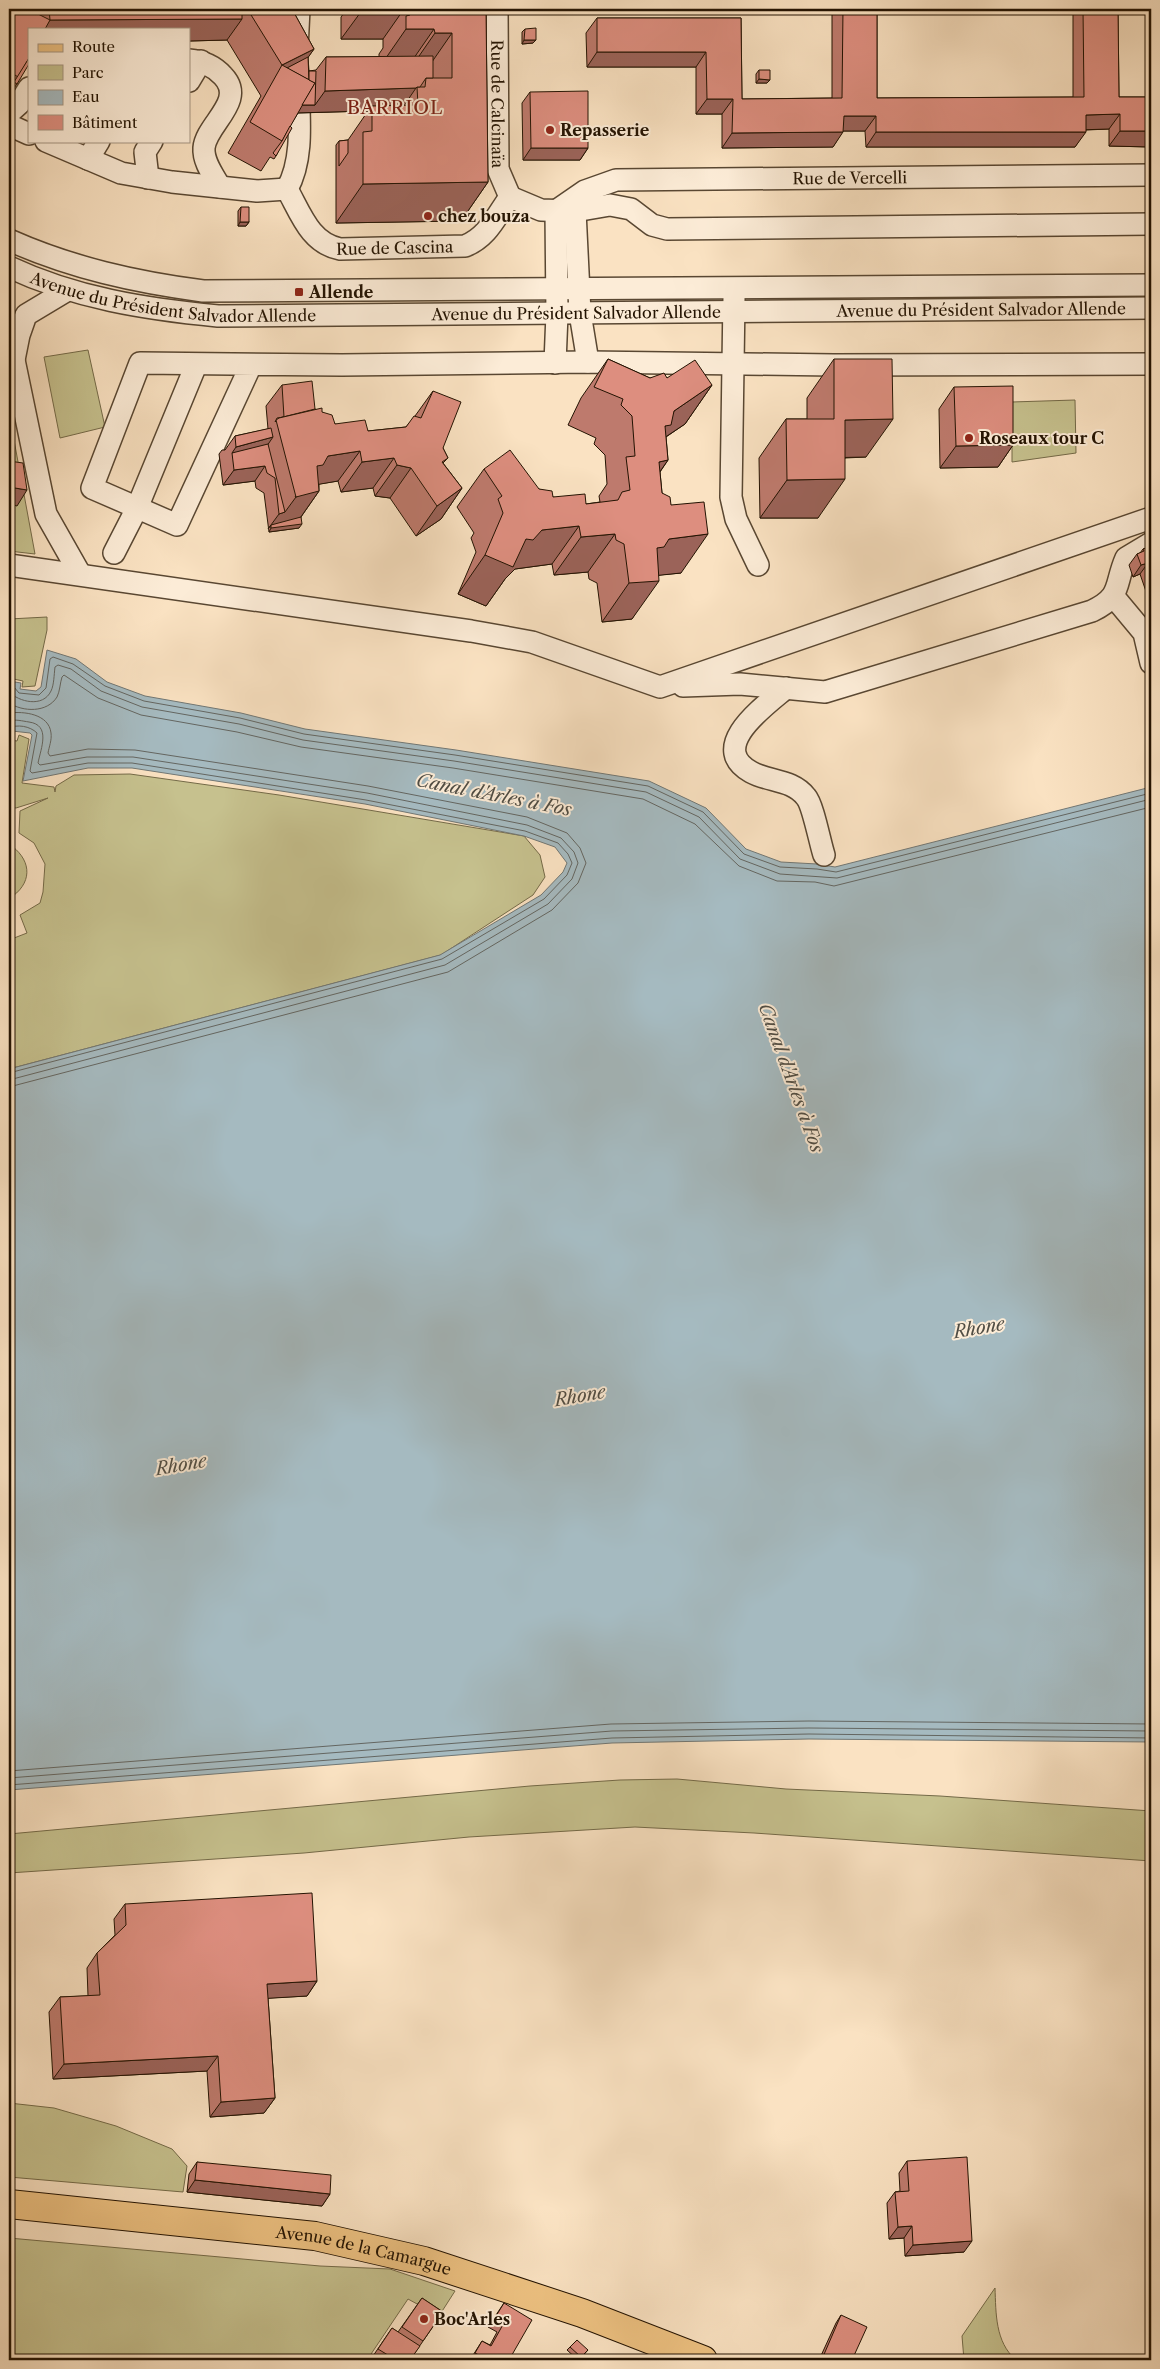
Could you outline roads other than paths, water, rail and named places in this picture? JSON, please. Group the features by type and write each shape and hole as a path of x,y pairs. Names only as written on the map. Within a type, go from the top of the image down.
{"main road":[{"name":"Avenue de la Camargue","path":"9,2204 314,2236 424,2260 582,2313 703,2360"}],"street":[{"path":"53,142 93,150 121,173 256,191 287,189 295,175 299,135 297,47 300,9"},
{"name":"Rue de Calcinaïa","path":"497,9 498,169 510,197"},
{"path":"190,78 195,61 218,71 229,82 230,93 227,106 208,137 204,149 206,163 220,187"},
{"path":"9,113 19,104 28,90"},
{"path":"9,125 28,133"},
{"path":"148,178 145,152 151,142"},
{"name":"Rue de Vercelli","path":"566,211 586,191 616,180 1151,175"},
{"name":"Rue de Cascina","path":"287,189 314,236 321,243 340,249 465,246 477,241 487,232 510,197"},
{"path":"510,197 541,210 566,211 610,204 631,209 652,226 667,229 1151,224"},
{"path":"566,211 576,244 580,313 588,362"},
{"path":"555,363 557,290 566,211"},
{"path":"80,574 46,514 11,352 26,315 13,246 79,268 112,276 203,291 1151,285"},
{"name":"Avenue du Président Salvador Allende","path":"18,272 66,291 132,306 218,316 1151,308"},
{"path":"734,288 731,497 736,520 758,565"},
{"path":"26,315 66,291"},
{"path":"251,365 177,525 92,488 140,363 196,365 588,362 1151,364"},
{"path":"114,552 137,508 196,365"},
{"path":"660,687 1151,518"},
{"path":"9,565 471,631 532,642 660,687 740,684 826,692 1092,611 1114,597 1126,558 1151,543"},
{"path":"1114,597 1144,633 1151,663"},
{"path":"786,688 752,717 738,734 734,748 739,760 751,772 796,787 807,798 824,855"}],"water":[{"path":"47,650 76,659 107,682 145,696 241,713 305,729 456,750 649,781 706,808 746,849 781,862 835,867 1151,787 1151,1742 809,1739 612,1743 9,1790 9,1069 440,955 541,895 563,872 567,863 555,847 524,836 365,804 132,768 88,768 23,781 32,735 30,733 12,731 11,736 9,736 9,681 21,683 20,689 36,691 41,687"}],"place":[{"name":"Repasserie","path":"550,130"},
{"name":"chez bouza","path":"428,216"},
{"name":"Allende","path":"299,292"},
{"name":"Roseaux tour C","path":"969,438"},
{"name":"Boc'Arles","path":"424,2319"}],"district":[{"name":"BARRIOL","path":"395,107"}],"water label":[{"name":"Canal d'Arles à Fos","path":"494,795"},
{"name":"Canal d'Arles à Fos","path":"791,1078"},
{"name":"Rhone","path":"979,1328"},
{"name":"Rhone","path":"580,1396"},
{"name":"Rhone","path":"181,1465"}]}
